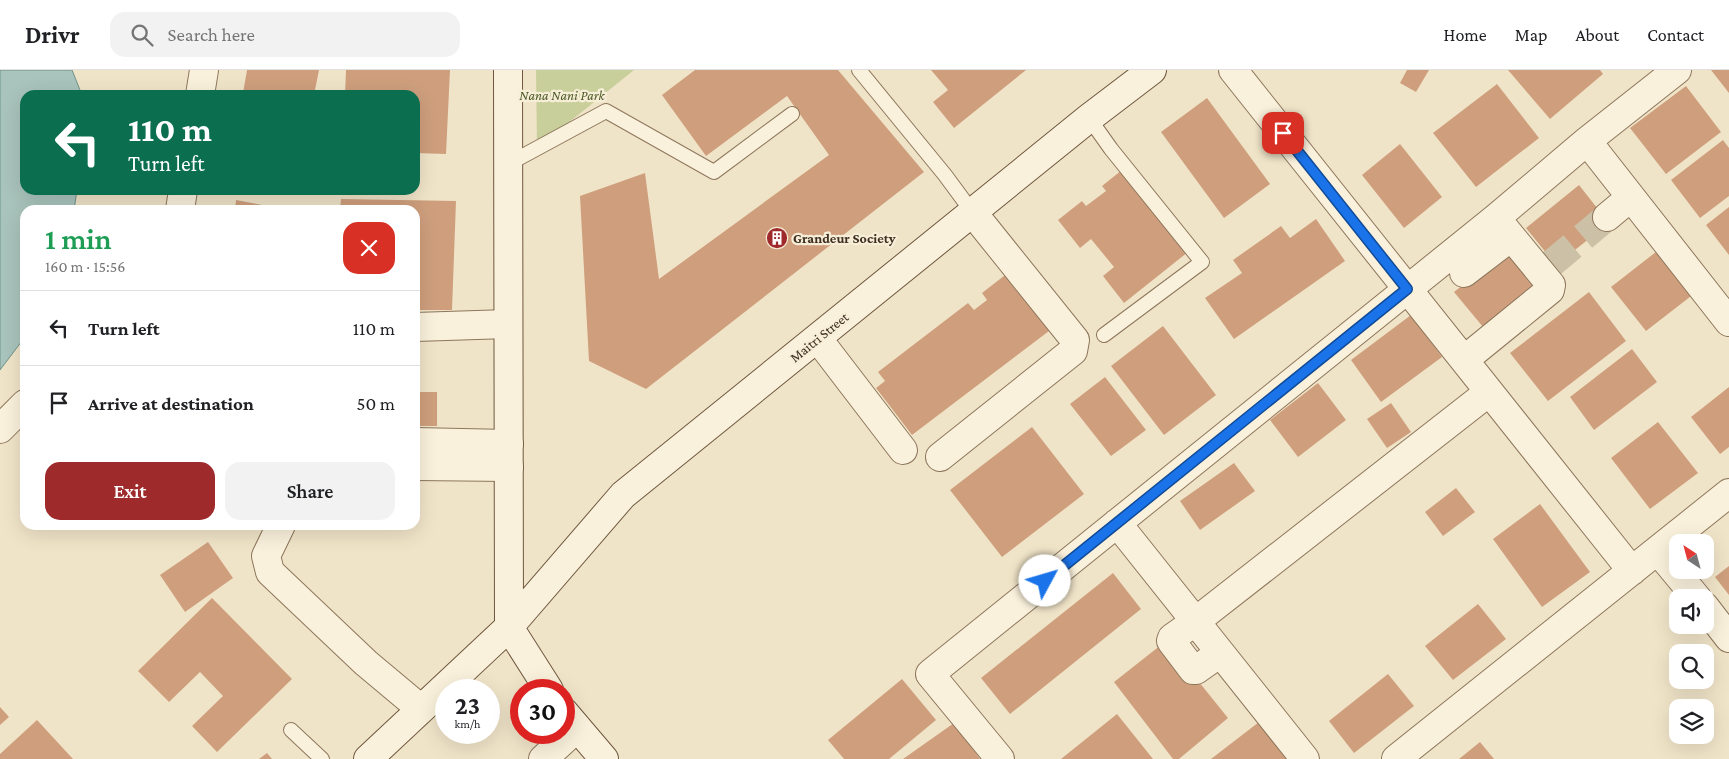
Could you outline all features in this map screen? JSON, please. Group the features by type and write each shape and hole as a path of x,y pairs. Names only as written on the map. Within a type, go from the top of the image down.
{"street":[{"path":"201,90 204,70"},
{"path":"508,70 509,627 542,679"},
{"name":"Maitri Street","path":"368,759 509,627 623,495 1089,118 1152,70"},
{"path":"1234,70 1632,572"},
{"path":"1464,273 1504,221 1587,141 1677,70"},
{"path":"1587,141 1729,322"},
{"path":"1608,217 1630,198"},
{"path":"940,457 1073,351 1074,340 973,213"},
{"path":"1000,759 930,674 1407,289 1504,221"},
{"path":"1504,221 1551,264"},
{"path":"1464,360 1550,290 1552,285 1504,221"},
{"path":"420,327 508,324"},
{"path":"818,338 904,450"},
{"path":"1196,621 1489,392"},
{"path":"0,429 20,409"},
{"path":"420,443 509,456"},
{"path":"420,465 509,456"},
{"path":"1396,759 1729,493"},
{"path":"1117,523 1305,759"},
{"path":"279,530 266,556 270,572 366,663 421,710"},
{"path":"1658,551 1690,589"},
{"path":"1714,619 1729,638"},
{"path":"575,726 604,759"},
{"path":"543,759 553,744"}],"lane":[{"path":"859,70 945,175 973,213"},
{"path":"508,164 606,111 714,172 792,114"},
{"path":"1089,118 1202,262 1104,335"},
{"path":"291,730 322,759"}],"green space":[{"name":"Nana Nani Park","path":"536,70 634,70 537,148"}],"water":[{"path":"0,70 72,70 80,90 20,90 20,195 76,195 75,205 20,205 20,344 0,370"}],"building":[{"path":"247,70 319,70 315,90 244,90"},
{"path":"346,70 450,70 446,154 420,153 420,90 345,90"},
{"name":"Grandeur Society","path":"695,70 838,70 924,172 646,389 589,361 580,196 645,173 659,279 829,155 787,96 706,156 662,95"},
{"path":"931,70 1026,70 954,128 933,102 948,90"},
{"path":"1407,70 1429,70 1416,92 1400,83"},
{"path":"1508,70 1600,70 1603,74 1550,119"},
{"path":"1711,70 1729,70 1729,93"},
{"path":"1497,84 1539,138 1476,187 1433,133"},
{"path":"1686,86 1721,132 1666,174 1630,128"},
{"path":"1207,98 1270,184 1224,218 1161,132"},
{"path":"1723,140 1729,148 1729,196 1700,218 1671,180"},
{"path":"1400,144 1442,197 1404,228 1362,175"},
{"path":"1122,170 1188,252 1124,303 1103,276 1114,267 1091,239 1080,248 1058,220 1082,201 1086,206 1106,191 1102,186"},
{"path":"1579,185 1609,223 1556,265 1526,228"},
{"path":"341,199 456,201 452,310 420,310 420,205 340,205"},
{"path":"236,200 263,205 236,205"},
{"path":"1729,207 1729,255 1706,225"},
{"path":"1316,219 1345,261 1234,339 1205,298 1242,273 1233,260 1281,226 1290,238"},
{"path":"1513,245 1546,286 1488,333 1454,292"},
{"path":"1661,248 1695,293 1646,331 1611,287"},
{"path":"1009,272 1053,328 912,435 876,388 885,381 878,372 968,303 974,310 987,300 982,293"},
{"path":"1589,292 1626,341 1548,401 1510,353"},
{"path":"1411,315 1442,357 1381,402 1351,360"},
{"path":"1163,326 1216,395 1164,435 1111,366"},
{"path":"1632,349 1657,382 1594,430 1570,397"},
{"path":"1105,377 1146,430 1111,456 1070,404"},
{"path":"1318,383 1346,420 1298,457 1270,420"},
{"path":"1729,387 1729,447 1720,454 1691,417"},
{"path":"420,392 437,392 437,426 420,426"},
{"path":"1391,403 1411,432 1387,448 1367,419"},
{"path":"1658,422 1698,473 1650,509 1611,458"},
{"path":"1032,427 1084,494 1002,557 950,490"},
{"path":"1234,463 1255,491 1200,530 1180,501"},
{"path":"1456,488 1475,512 1443,536 1425,512"},
{"path":"1540,504 1590,572 1542,607 1493,539"},
{"path":"208,542 233,578 185,612 160,575"},
{"path":"1729,566 1729,595 1715,577"},
{"path":"1113,573 1141,609 1010,714 981,678"},
{"path":"212,598 292,679 217,752 192,726 223,696 200,672 169,702 138,671"},
{"path":"1478,604 1506,639 1453,680 1425,646"},
{"path":"1166,641 1228,718 1179,759 1173,759 1114,682"},
{"path":"1388,674 1414,706 1354,753 1329,721"},
{"path":"902,679 936,720 889,759 844,759 828,740"},
{"path":"0,707 9,717 0,725"},
{"path":"1117,714 1153,759 1061,759"},
{"path":"37,720 73,759 0,759 0,754"},
{"path":"1259,722 1288,759 1211,759"},
{"path":"954,723 980,759 903,759"},
{"path":"1480,742 1494,759 1459,759"},
{"path":"267,753 272,759 259,759"}],"tunnel":[{"path":"1551,264 1607,217"}],"place":[{"name":"Grandeur Society","path":"777,238"}],"route":[{"path":"1045,581 1407,289 1283,133"}]}
